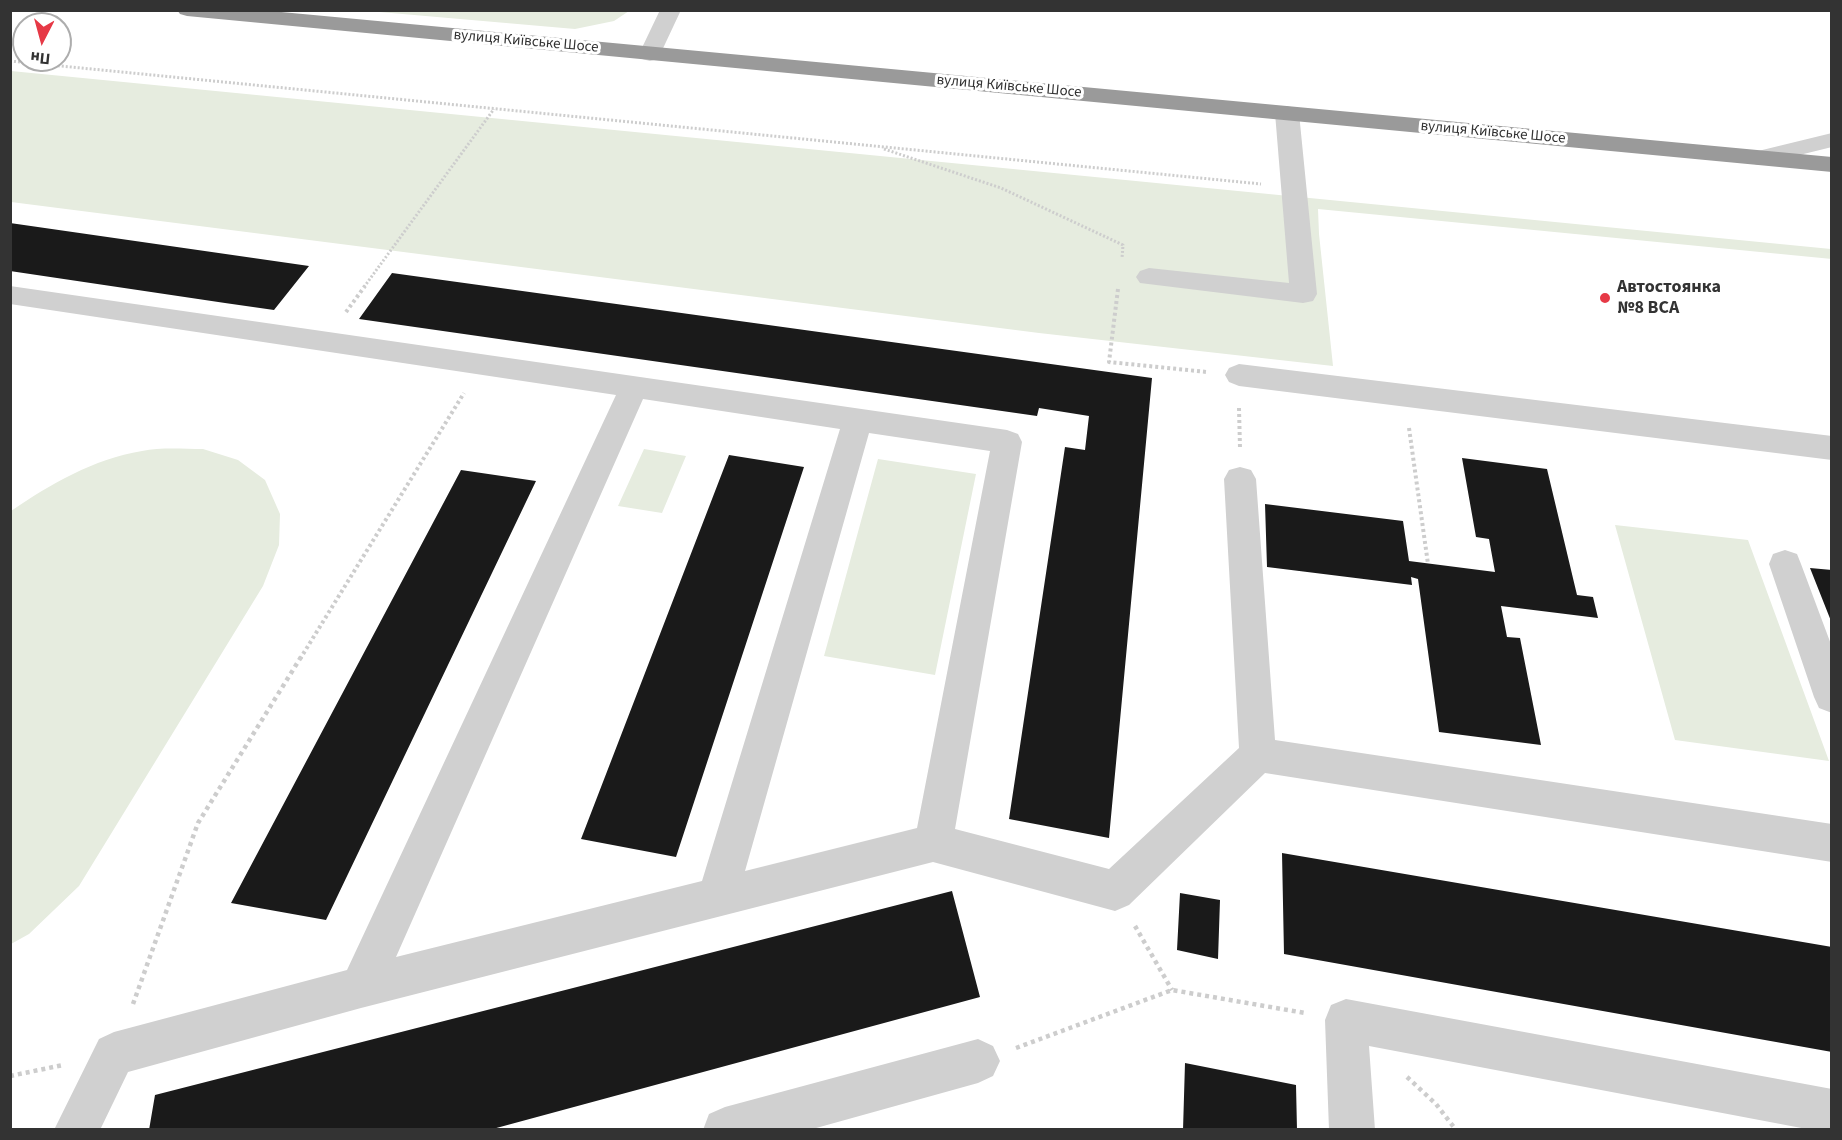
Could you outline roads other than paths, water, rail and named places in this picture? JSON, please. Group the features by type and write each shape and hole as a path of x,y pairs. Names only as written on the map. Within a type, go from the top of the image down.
{"highway":[{"name":"вулиця Київське Шосе","path":"187,10 1832,165"}],"street":[{"path":"650,54 671,10"},
{"path":"1149,277 1303,294 1287,113"},
{"path":"1759,158 1832,140"},
{"path":"10,295 1007,442 933,843"},
{"path":"1239,375 1832,448"},
{"path":"362,987 634,387"},
{"path":"717,898 858,420"},
{"path":"76,1130 114,1054 362,987 933,843 1115,891 1258,754 1240,479"},
{"path":"1785,564 1832,697"},
{"path":"1258,754 1832,843"},
{"path":"1352,1130 1346,1020 1832,1112"},
{"path":"725,1130 978,1061"}],"place":[{"name":"Автостоянка №8 ВСА","path":"1605,298"}]}
